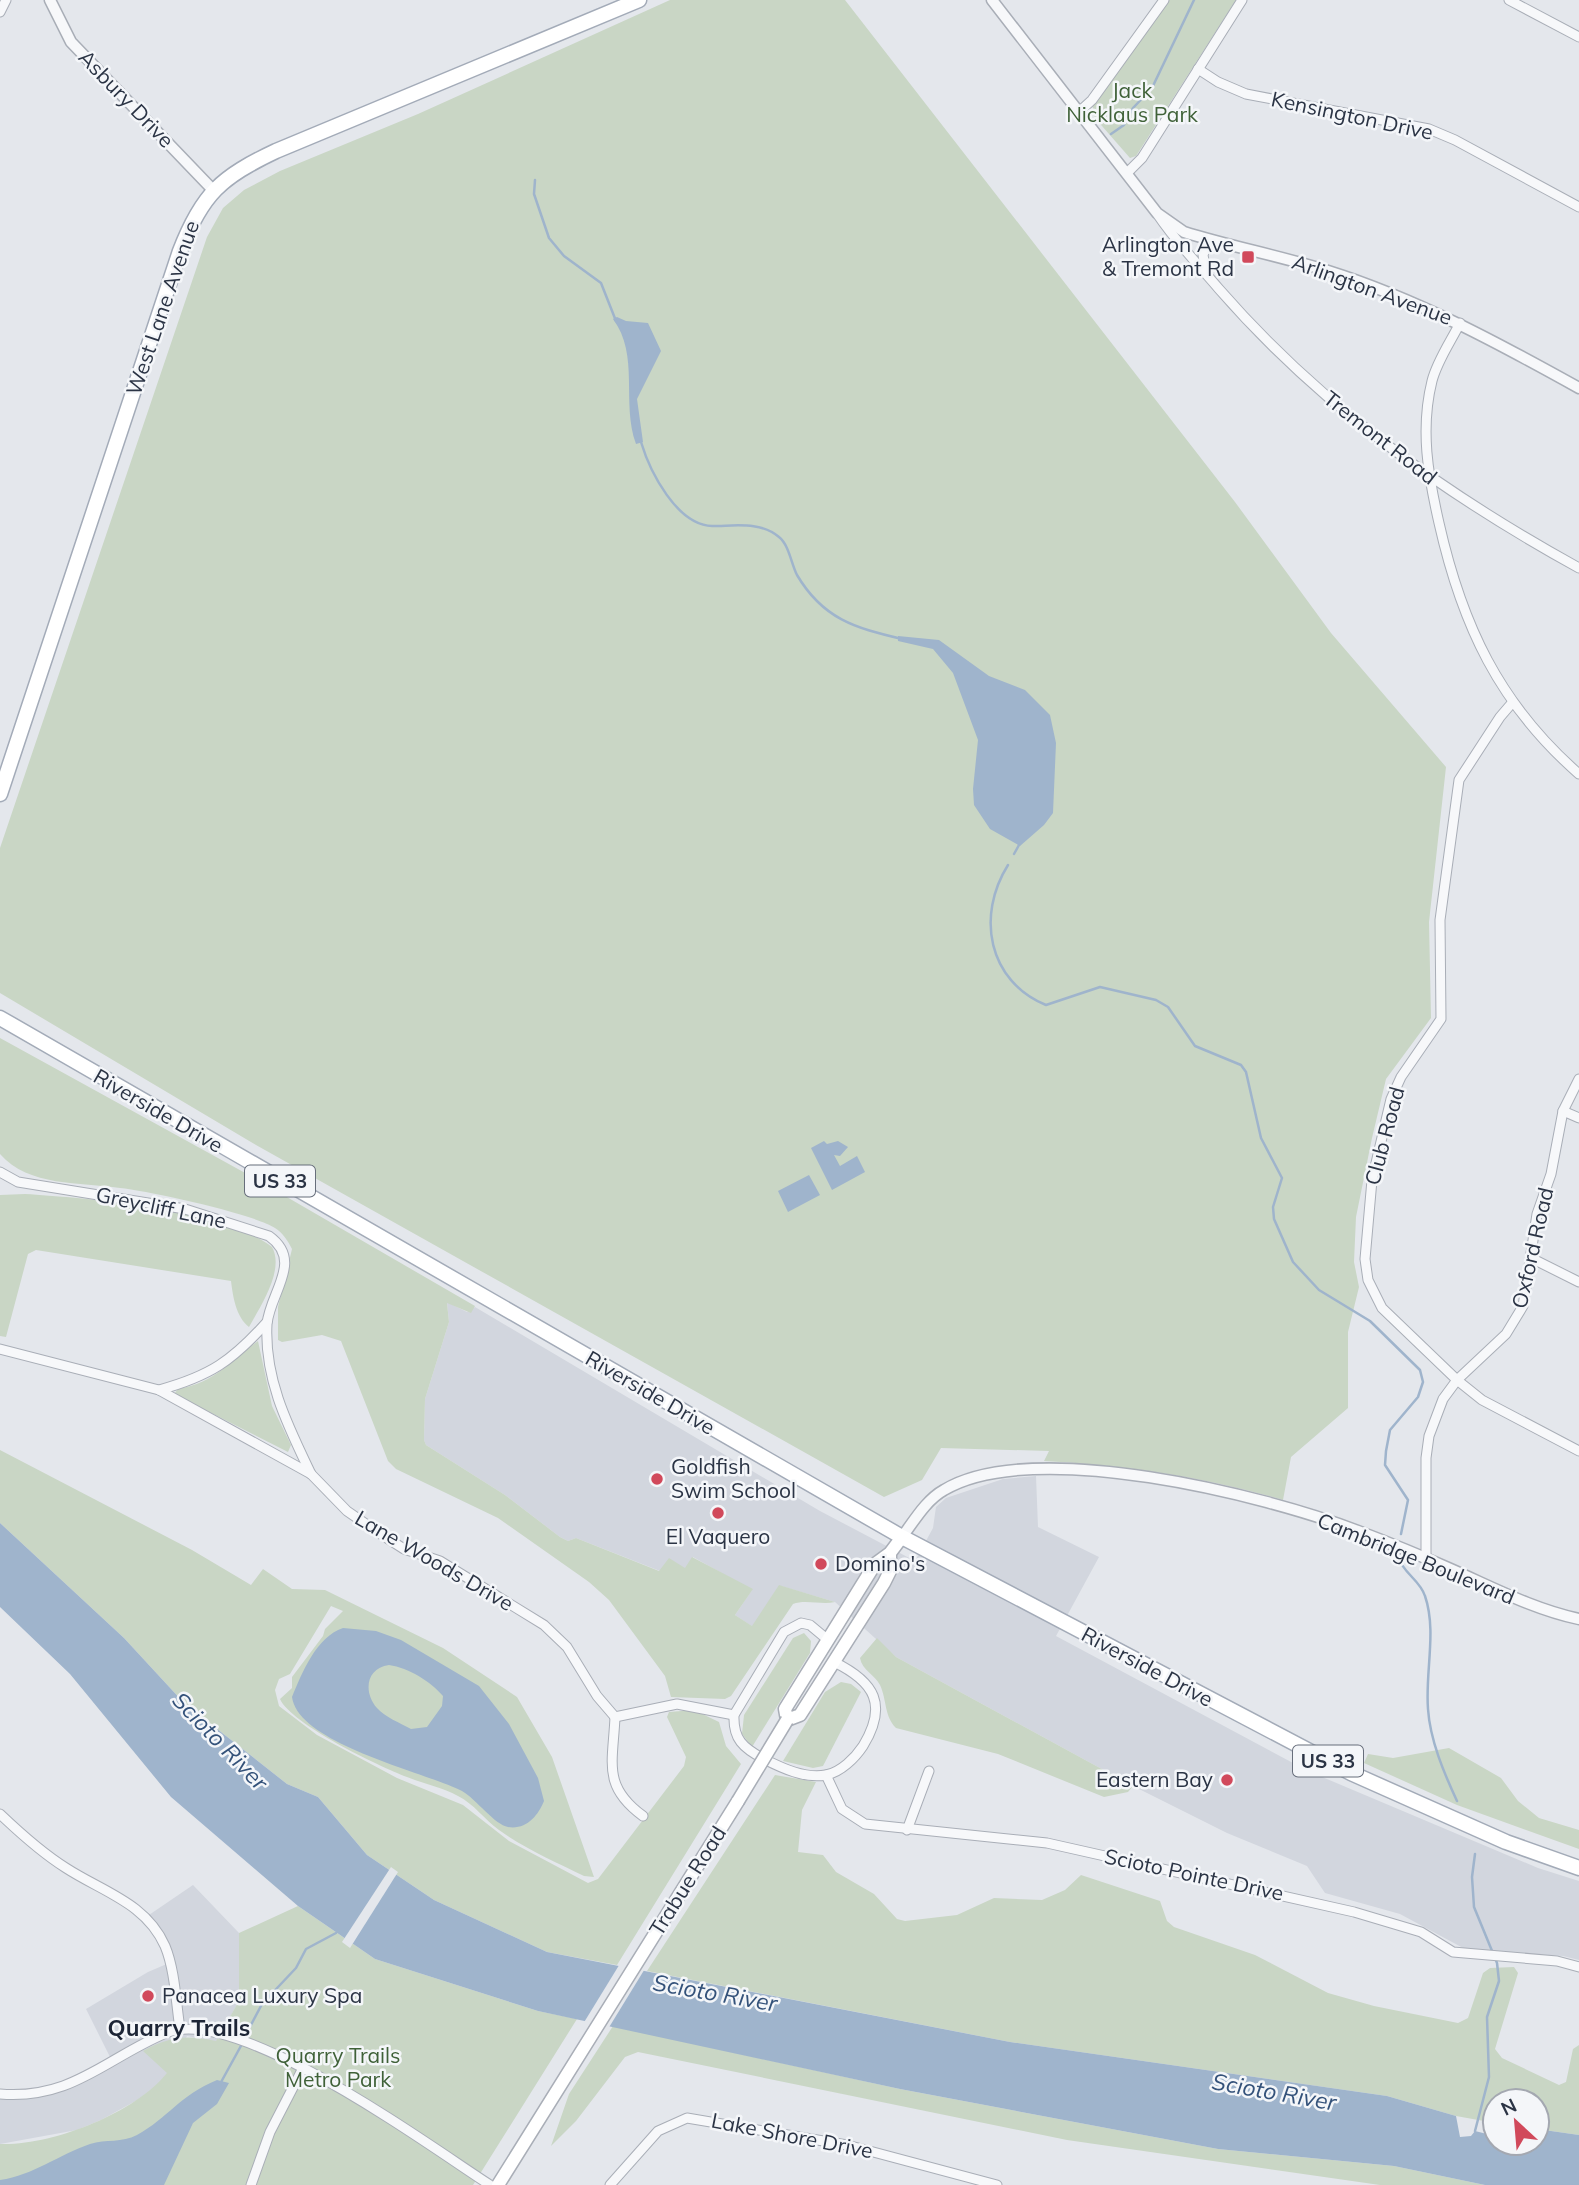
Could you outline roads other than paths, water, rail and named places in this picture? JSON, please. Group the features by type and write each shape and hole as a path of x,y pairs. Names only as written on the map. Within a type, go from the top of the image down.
{"main road":[{"name":"West Lane Avenue","path":"0,794 4,770 180,251 193,216 213,190 242,167 276,151 639,0"},
{"name":"Riverside Drive","path":"0,1018 902,1537 1351,1773 1506,1842 1579,1868"},
{"name":"Trabue Road","path":"787,1720 785,1709 875,1563 890,1553 902,1537"},
{"name":"Trabue Road","path":"498,2185 787,1720 800,1715 884,1583 890,1572 890,1553"}],"street":[{"path":"0,12 6,0"},
{"name":"Asbury Drive","path":"50,0 71,42 213,190"},
{"name":"Tremont Road","path":"992,0 1189,256 1293,368 1350,418 1428,477 1474,508 1579,568"},
{"path":"1079,112 1093,100 1164,0"},
{"path":"1127,173 1142,158 1242,0"},
{"path":"1509,0 1579,37"},
{"name":"Kensington Drive","path":"1198,69 1218,82 1246,94 1429,129 1455,140 1579,207"},
{"name":"Arlington Avenue","path":"1157,214 1184,232 1329,271 1460,323 1579,388"},
{"path":"1208,276 1203,262 1209,240"},
{"path":"1460,323 1432,379 1425,431 1428,477 1450,570 1477,645 1512,703 1579,774"},
{"name":"Club Road","path":"1512,703 1459,780 1440,920 1441,1018 1394,1088 1371,1180 1365,1259 1368,1280 1382,1308 1457,1380 1482,1400 1579,1451"},
{"name":"Oxford Road","path":"1426,1558 1426,1458 1429,1436 1443,1399 1457,1380 1516,1322 1528,1290 1536,1214 1551,1174 1563,1111 1579,1079"},
{"path":"1563,1111 1579,1118"},
{"name":"Greycliff Lane","path":"0,1173 18,1182 185,1209 269,1236 280,1243 286,1255 286,1268 267,1322 273,1387 312,1474"},
{"path":"1531,1258 1579,1282"},
{"name":"Greycliff Lane","path":"159,1390 211,1373 227,1363 267,1322"},
{"name":"Lane Woods Drive","path":"0,1349 159,1390 312,1474 347,1511 385,1537 404,1549 440,1561 544,1625 568,1647 597,1696 615,1717"},
{"name":"Cambridge Boulevard","path":"902,1537 936,1495 958,1483 992,1473 1064,1469 1152,1480 1253,1499 1354,1529 1536,1607 1579,1619"},
{"path":"828,1640 810,1625 792,1626 784,1632 734,1715 736,1736 751,1752 799,1773 826,1775 849,1763 858,1754 877,1716 870,1688 854,1672 834,1662"},
{"path":"643,1816 624,1802 614,1782 615,1717 677,1704 734,1715"},
{"path":"908,1830 929,1771"},
{"name":"Scioto Pointe Drive","path":"826,1775 842,1809 865,1824 1047,1843 1276,1892 1389,1921 1421,1933 1453,1952 1557,1961 1579,1967"},
{"path":"0,1814 40,1850 89,1882 129,1902 146,1917 168,1954 180,2029"},
{"path":"0,2094 29,2095 64,2087 80,2081 164,2034 180,2029 200,2029 262,2049 303,2068 490,2185"},
{"path":"251,2185 270,2132 303,2068"},
{"name":"Lake Shore Drive","path":"610,2185 658,2130 687,2118 847,2145 997,2185"}],"water":[{"path":"617,317 626,321 648,323 661,351 637,399 643,442 636,444 630,412 626,348 613,319"},
{"path":"898,636 939,640 989,676 1025,690 1050,715 1056,743 1053,813 1044,825 1020,846 990,829 974,805 978,740 953,673 933,649 898,641"},
{"path":"824,1141 827,1144 838,1141 848,1147 840,1156 834,1155 840,1166 857,1156 865,1172 832,1190 811,1148"},
{"path":"809,1175 820,1195 788,1212 778,1191"},
{"name":"Scioto River","path":"0,1523 124,1638 184,1703 287,1784 318,1797 367,1855 434,1900 547,1952 1010,2042 1387,2096 1456,2116 1460,2137 1471,2136 1475,2131 1481,2132 1481,2157 1551,2157 1551,2131 1579,2135 1579,2185 1485,2185 1394,2166 1218,2149 900,2089 538,2011 375,1959 298,1906 171,1797 70,1674 0,1607"},
{"path":"343,1628 376,1631 401,1640 479,1686 509,1724 538,1778 544,1801 535,1817 520,1826 503,1825 462,1791 365,1754 316,1729 300,1714 292,1697 311,1657 333,1633","holes":["389,1665 419,1676 443,1696 442,1706 427,1727 411,1729 384,1714 373,1702 369,1688 371,1676 381,1667"]},
{"path":"217,2080 229,2083 217,2104 193,2123 164,2185 0,2185 0,2180 24,2174 78,2148 137,2135 193,2093"}],"waterway":[{"path":"1111,134 1124,125 1133,108 1152,88 1194,0"},
{"path":"535,180 534,194 549,238 564,256 601,283 616,321"},
{"path":"641,442 658,481 687,517 712,526 756,526 772,532 785,545 797,575 807,590 829,612 855,626 902,639"},
{"path":"1014,854 1019,845"},
{"path":"1008,865 992,905 993,945 1000,964 1011,980 1026,994 1046,1005 1100,987 1156,1000 1168,1007 1195,1046 1241,1065 1246,1072 1261,1138 1282,1178 1273,1207 1274,1219 1293,1262 1319,1290 1370,1321 1420,1370 1423,1382 1418,1397 1390,1430 1386,1451 1385,1465 1408,1500 1401,1534"},
{"path":"1398,1557 1425,1596 1430,1623 1429,1721 1438,1756 1457,1801"},
{"path":"1475,1854 1472,1877 1474,1907 1497,1963 1499,1981 1487,2017 1489,2077 1475,2131"},
{"path":"244,2038 262,2004 296,1968 306,1949 336,1933"},
{"path":"220,2084 242,2044"}],"place":[{"name":"Arlington Ave & Tremont Rd","path":"1248,257"},
{"name":"Goldfish Swim School","path":"657,1479"},
{"name":"El Vaquero","path":"718,1513"},
{"name":"Domino's","path":"821,1564"},
{"name":"Eastern Bay","path":"1227,1780"},
{"name":"Panacea Luxury Spa","path":"148,1996"}],"district":[{"name":"Quarry Trails","path":"179,2028"}],"park label":[{"name":"Jack Nicklaus Park","path":"1132,103"},
{"name":"Quarry Trails Metro Park","path":"338,2068"}]}
